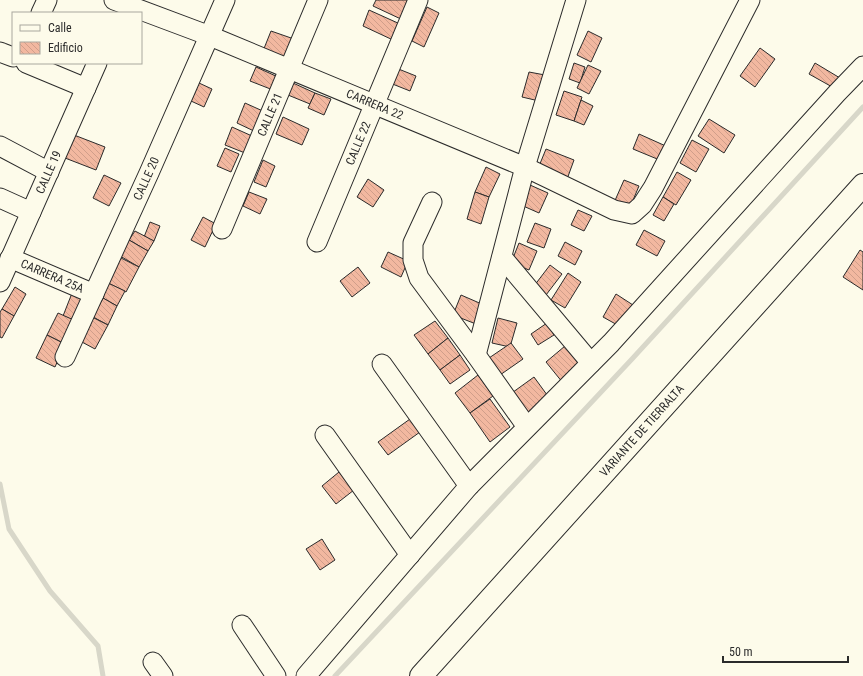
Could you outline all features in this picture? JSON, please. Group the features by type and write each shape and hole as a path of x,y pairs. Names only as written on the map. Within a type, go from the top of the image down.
{"main road":[{"name":"VARIANTE DE TIERRALTA","path":"426,674 863,185"}],"street":[{"path":"41,12 47,0"},
{"name":"CALLE 20","path":"65,357 225,0"},
{"name":"CALLE 21","path":"222,229 318,0"},
{"name":"CALLE 22","path":"317,242 373,104 418,0"},
{"path":"476,355 525,168 576,0"},
{"name":"CARRERA 22","path":"120,4 210,36 525,168 614,210 632,214 654,188 750,0"},
{"path":"0,52 12,58"},
{"path":"28,64 86,88"},
{"name":"CALLE 19","path":"0,282 97,64"},
{"path":"306,676 469,486 611,343 863,66"},
{"path":"0,146 49,172"},
{"path":"0,198 32,212"},
{"path":"432,202 413,243 413,260 419,278 527,427"},
{"path":"502,257 591,363"},
{"name":"CARRERA 25A","path":"10,258 94,294"},
{"path":"382,364 469,486"},
{"path":"326,435 410,555"},
{"path":"242,624 276,676"}],"building":[{"path":"376,0 410,0 403,20 373,6"},
{"path":"427,7 439,13 424,47 412,41"},
{"path":"369,10 400,24 393,40 363,26"},
{"path":"271,31 294,39 287,59 263,51"},
{"path":"588,31 602,38 591,62 577,55"},
{"path":"760,48 775,59 755,87 740,76"},
{"path":"574,63 585,67 580,83 569,79"},
{"path":"815,63 840,78 834,88 809,74"},
{"path":"588,65 601,71 589,94 577,88"},
{"path":"256,67 278,77 273,90 250,81"},
{"path":"396,68 416,76 410,91 390,83"},
{"path":"529,72 545,75 539,101 522,97"},
{"path":"199,83 212,89 204,107 191,101"},
{"path":"293,83 315,93 310,104 288,95"},
{"path":"564,91 582,97 574,121 556,115"},
{"path":"315,93 331,99 324,115 308,108"},
{"path":"581,100 593,106 584,125 574,121"},
{"path":"245,103 265,112 256,132 237,123"},
{"path":"283,117 309,129 302,145 276,134"},
{"path":"709,119 735,135 724,153 698,136"},
{"path":"232,127 252,136 245,153 225,145"},
{"path":"639,134 668,147 662,161 633,149"},
{"path":"74,135 105,147 96,170 65,158"},
{"path":"692,140 709,149 696,172 680,163"},
{"path":"225,148 239,154 231,172 217,166"},
{"path":"546,149 574,160 566,182 537,171"},
{"path":"263,160 275,166 266,187 254,182"},
{"path":"486,167 500,174 489,197 475,192"},
{"path":"677,172 691,180 676,205 663,197"},
{"path":"104,175 121,183 109,206 93,198"},
{"path":"368,179 384,190 373,207 357,197"},
{"path":"624,180 639,186 628,212 613,205"},
{"path":"530,185 548,193 539,213 521,205"},
{"path":"249,192 267,199 260,214 243,206"},
{"path":"475,192 489,197 481,224 467,219"},
{"path":"663,197 674,204 664,221 653,215"},
{"path":"578,210 592,216 584,231 571,225"},
{"path":"203,217 216,224 205,247 191,240"},
{"path":"150,222 160,226 154,241 144,237"},
{"path":"535,223 551,229 544,248 527,242"},
{"path":"644,230 665,241 657,256 636,245"},
{"path":"135,231 154,241 148,251 129,240"},
{"path":"129,240 148,251 139,267 120,256"},
{"path":"565,242 582,251 575,265 558,256"},
{"path":"519,243 537,251 529,270 511,263"},
{"path":"860,250 863,252 863,290 843,277"},
{"path":"388,252 408,261 401,277 381,267"},
{"path":"117,256 139,267 126,292 104,281"},
{"path":"550,265 562,274 546,295 534,286"},
{"path":"358,267 370,283 352,297 340,281"},
{"path":"568,273 581,282 565,308 551,300"},
{"path":"108,283 125,291 117,306 101,297"},
{"path":"15,287 26,294 14,316 2,309"},
{"path":"74,288 88,293 76,321 63,316"},
{"path":"616,294 633,305 621,327 603,317"},
{"path":"461,295 484,305 476,324 453,315"},
{"path":"103,298 117,306 108,325 93,317"},
{"path":"2,309 14,316 2,338 0,337 0,312"},
{"path":"58,313 76,321 65,344 47,335"},
{"path":"92,317 108,325 95,349 80,341"},
{"path":"498,318 517,323 510,347 492,343"},
{"path":"435,321 448,338 428,354 414,335"},
{"path":"547,323 554,335 538,345 531,334"},
{"path":"47,335 65,344 55,367 36,358"},
{"path":"448,338 460,355 440,370 428,354"},
{"path":"511,343 523,359 500,375 489,358"},
{"path":"565,346 582,368 563,383 546,362"},
{"path":"460,355 470,370 450,384 440,370"},
{"path":"478,375 493,396 470,413 455,393"},
{"path":"534,377 550,399 525,417 509,395"},
{"path":"490,399 510,427 490,442 470,413"},
{"path":"410,419 420,432 388,455 378,442"},
{"path":"339,472 354,490 336,504 322,486"},
{"path":"322,539 335,560 320,570 306,549"}],"waterway":[{"path":"335,676 632,359 863,107"},
{"path":"0,484 9,529 50,591 98,646 103,676"}]}
